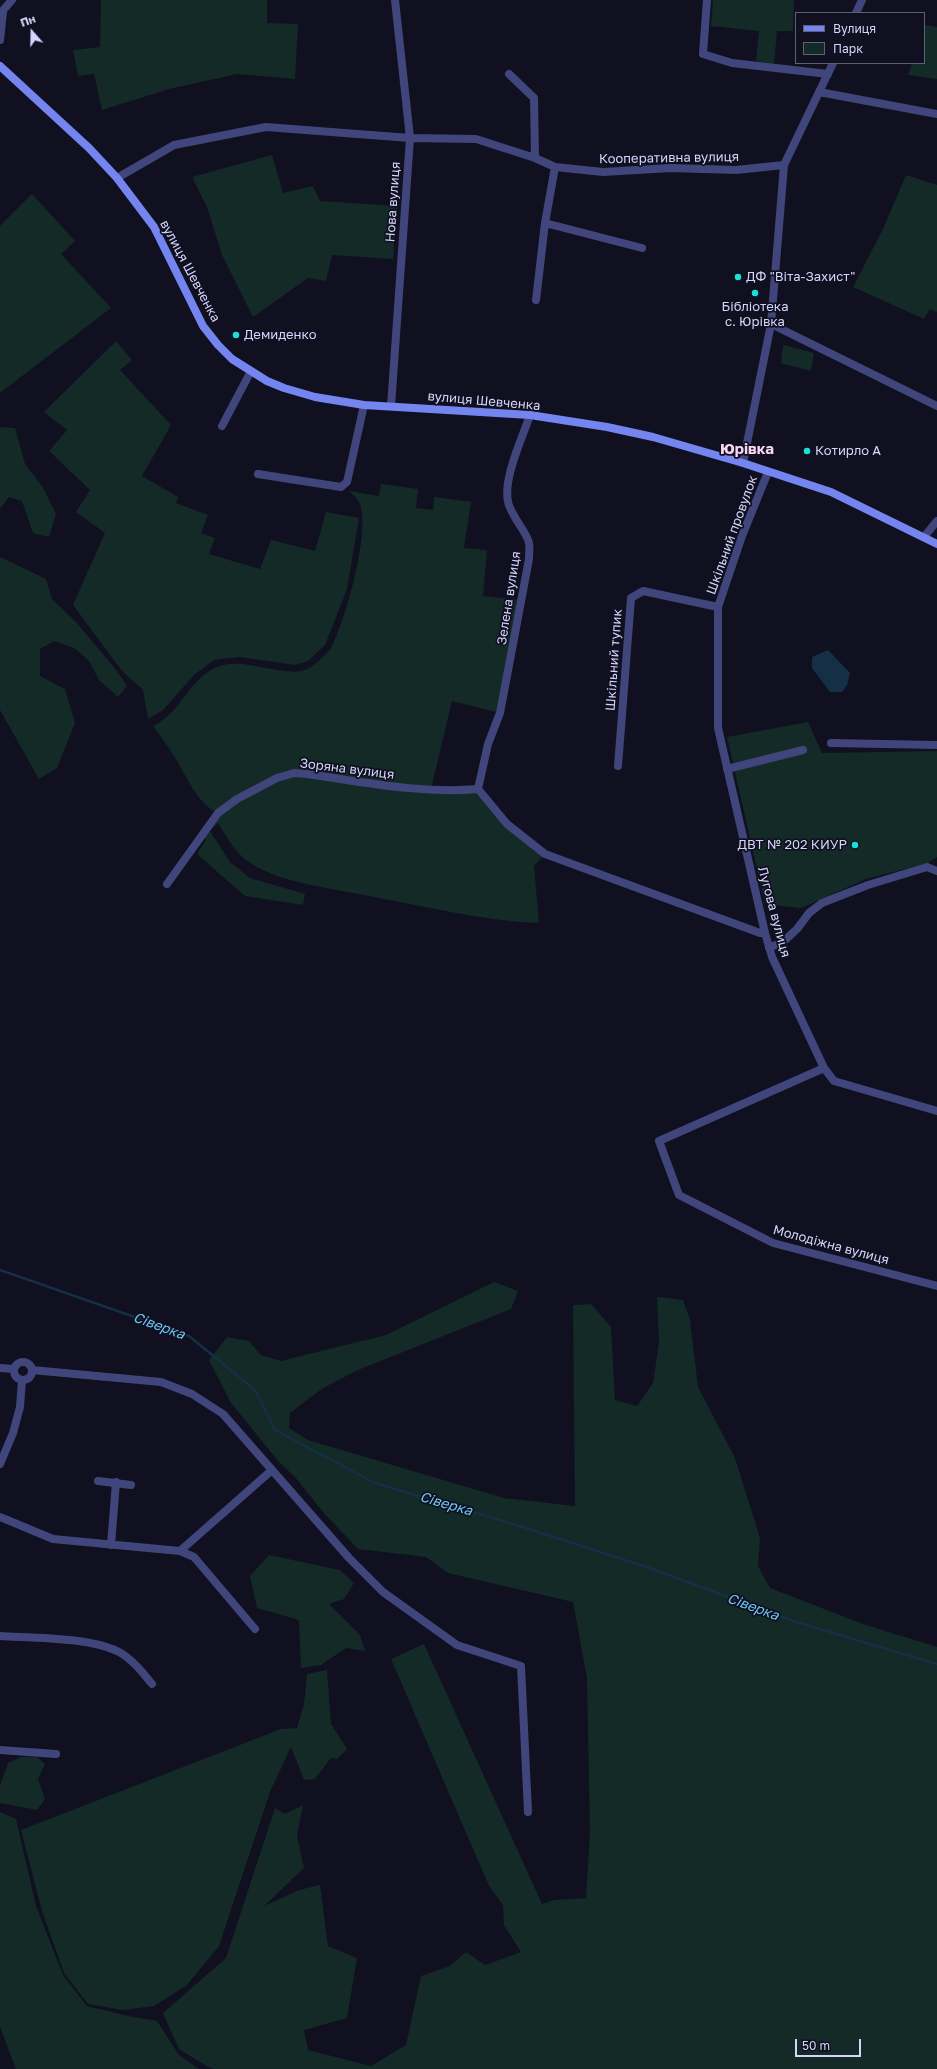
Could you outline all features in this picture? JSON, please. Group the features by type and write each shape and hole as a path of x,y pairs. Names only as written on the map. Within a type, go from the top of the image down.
{"street":[{"path":"0,40 1,13 12,0"},
{"name":"Нова вулиця","path":"391,406 410,138 395,0"},
{"path":"707,0 703,54 732,63 828,74"},
{"path":"856,12 862,0"},
{"path":"744,462 771,324 784,165 833,64"},
{"name":"вулиця Шевченка","path":"0,66 89,148 117,178 154,227 203,326 228,354 251,371 284,388 315,397 364,405 530,416 607,427 653,437 744,462 768,472 832,492 937,544"},
{"path":"509,74 534,98 535,158"},
{"path":"818,92 937,114"},
{"path":"117,178 174,145 266,127 410,138"},
{"name":"Кооперативна вулиця","path":"410,138 476,139 535,158 555,167 603,172 671,168 736,170 784,165"},
{"path":"536,300 545,223 555,167"},
{"path":"545,223 642,248"},
{"path":"771,324 937,406"},
{"path":"222,426 251,371"},
{"path":"258,474 341,487 348,482 364,405"},
{"name":"Зелена вулиця","path":"478,790 488,744 500,713 529,559 529,542 517,524 508,502 507,488 510,474 530,416"},
{"name":"Шкільний провулок","path":"718,607 742,536 768,472"},
{"path":"924,537 937,521"},
{"name":"Шкільний тупик","path":"618,766 631,598 643,591 718,607"},
{"name":"Лугова вулиця","path":"718,607 718,728 765,933 772,957 824,1068 834,1081 937,1112"},
{"path":"831,743 937,745"},
{"path":"727,769 803,750"},
{"name":"Зоряна вулиця","path":"166,884 218,813 237,799 277,778 294,773 422,791 448,792 478,790"},
{"path":"478,790 507,824 545,854 760,933 765,933"},
{"path":"770,948 784,941 797,929 809,913 822,903 868,885 927,867 937,871"},
{"name":"Молодіжна вулиця","path":"824,1068 659,1141 678,1196 773,1243 937,1286"},
{"path":"24,1361 29,1364 32,1370 31,1376 22,1380 14,1376 13,1370 16,1364 24,1361"},
{"path":"0,1368 13,1370"},
{"path":"32,1370 161,1382 192,1394 223,1414 349,1558 383,1592 457,1645 521,1666 528,1812"},
{"path":"0,1464 15,1427 20,1407 22,1380"},
{"path":"180,1551 272,1470"},
{"path":"98,1481 131,1484"},
{"path":"111,1544 116,1482"},
{"path":"0,1517 53,1539 180,1551 194,1557 255,1629"},
{"path":"0,1636 90,1643 107,1647 130,1660 152,1684"},
{"path":"0,1750 56,1754"}],"green space":[{"path":"101,0 267,0 267,23 298,24 295,79 237,74 169,89 102,110 94,74 78,76 73,50 100,47"},
{"path":"713,0 794,0 793,31 777,31 774,64 756,61 759,31 711,26"},
{"path":"925,25 937,27 937,79 908,75 912,64 925,64"},
{"path":"272,155 283,193 313,186 320,201 397,206 393,259 332,255 326,281 308,278 253,317 222,255 207,207 192,177"},
{"path":"906,175 937,185 937,312 930,309 924,319 853,287 883,229"},
{"path":"32,194 75,241 61,254 111,308 0,393 0,226"},
{"path":"116,341 132,360 120,370 171,425 142,476 178,497 176,503 208,515 201,533 215,538 209,554 260,569 271,540 315,551 326,512 359,518 347,589 325,645 308,661 295,665 240,657 214,660 194,675 163,710 148,719 143,690 122,671 73,605 105,533 76,512 90,490 49,451 67,430 44,412"},
{"path":"783,345 814,353 811,371 781,363"},
{"path":"0,427 15,428 25,464 42,486 56,514 49,537 33,533 22,501 9,497 0,509"},
{"path":"381,484 418,489 416,508 433,510 434,497 471,502 464,548 487,550 483,596 520,600 500,713 452,701 431,789 478,789 507,824 545,854 534,866 539,923 497,920 456,913 294,881 264,871 246,860 232,845 218,823 210,831 230,862 250,878 305,894 303,905 245,896 197,854 206,840 201,834 218,813 204,803 198,796 172,752 153,726 174,710 202,676 217,667 228,664 240,664 291,672 302,671 311,667 327,653 337,635 343,618 360,553 362,515 359,502 349,491 379,496"},
{"path":"0,557 46,579 52,599 76,622 117,671 127,686 118,697 99,680 89,661 74,648 54,641 40,649 40,676 65,689 75,723 57,768 39,779 0,710"},
{"path":"808,722 822,753 937,751 937,857 928,863 866,879 801,908 765,904 727,737"},
{"path":"494,1282 518,1291 511,1309 358,1370 323,1388 290,1413 289,1428 308,1440 504,1498 575,1506 573,1305 591,1304 611,1327 615,1400 637,1406 653,1383 659,1343 657,1297 683,1300 690,1320 698,1387 735,1458 760,1538 758,1566 770,1588 863,1624 937,1647 937,2069 214,2069 208,2067 179,2049 163,2013 226,1958 275,1808 285,1814 303,1805 297,1836 304,1868 264,1906 299,1890 320,1885 328,1946 357,1958 347,2018 304,2030 308,2050 371,2066 406,2045 421,1976 450,1966 466,1952 485,1965 521,1952 504,1925 503,1905 489,1886 391,1659 424,1644 542,1904 554,1900 586,1898 590,1832 587,1678 573,1602 448,1573 426,1557 358,1549 323,1512 295,1477 279,1462 231,1403 209,1360 227,1337 249,1341 261,1355 281,1361 386,1335"},
{"path":"269,1555 340,1570 354,1583 344,1599 329,1604 360,1635 365,1651 346,1648 321,1665 301,1668 299,1620 257,1608 250,1576"},
{"path":"327,1670 331,1724 347,1749 337,1759 331,1758 315,1779 304,1780 291,1747 270,1792 219,1946 187,1985 154,2006 123,2010 88,2004 64,1973 42,1911 21,1830 281,1729 297,1728 304,1704 307,1674"},
{"path":"21,1757 37,1757 45,1764 38,1779 45,1799 37,1810 0,1803 0,1786 8,1763"},
{"path":"0,1812 16,1819 36,1906 63,1975 87,2006 157,2021 179,2055 199,2069 16,2069 0,2027"}],"water":[{"path":"828,650 850,673 847,685 842,692 830,692 812,668 812,657"}],"waterway":[{"name":"Сіверка","path":"0,1270 189,1336 255,1390 275,1430 375,1483 510,1523 650,1568 793,1621 937,1664"}],"place":[{"name":"ДФ \"Віта-Захист\"","path":"738,277"},
{"name":"Бібліотека с. Юрівка","path":"755,293"},
{"name":"Демиденко","path":"236,335"},
{"name":"Котирло А","path":"807,451"},
{"name":"ДВТ № 202 КИУР","path":"855,845"}],"district":[{"name":"Юрівка","path":"747,449"}]}
